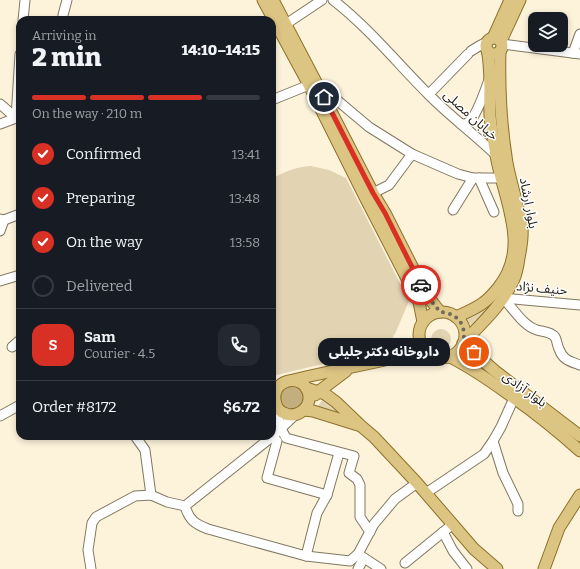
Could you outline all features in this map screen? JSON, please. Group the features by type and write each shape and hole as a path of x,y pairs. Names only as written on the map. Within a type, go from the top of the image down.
{"main road":[{"path":"263,0 270,16"},
{"path":"273,0 286,24 365,197 419,302 423,322"},
{"path":"495,44 510,0"},
{"path":"495,44 520,0"},
{"path":"276,25 313,84 385,213 426,294 440,312"},
{"name":"بلوار ارشاد","path":"463,343 503,298 514,278 518,267 522,246 522,229 500,160 490,116 489,59 495,44"},
{"name":"بلوار ارشاد","path":"456,318 483,303 502,283 512,262 514,249 514,233 502,178 500,160 500,100 495,44"},
{"path":"440,312 451,314 461,323 464,329 465,336 460,349 456,354 450,357 434,357 428,354 422,348 420,342 420,328 423,322 430,315 440,312"},
{"name":"بلوار آزادی","path":"463,343 495,371 580,436"},
{"path":"276,390 279,386 288,381 399,357 422,348"},
{"name":"بلوار آزادی","path":"450,357 467,366 514,398 580,451"},
{"path":"276,407 285,414 290,415 303,409 318,392 350,368"},
{"path":"329,396 336,377"},
{"path":"276,380 302,384 306,388 329,396 374,437 417,482 474,549 496,569"},
{"path":"303,409 309,398 306,388"},
{"path":"303,409 361,426"},
{"path":"544,569 559,528 580,495"}],"street":[{"path":"23,16 25,0"},
{"path":"63,16 67,0"},
{"path":"286,24 322,0"},
{"name":"خیابان مصلی","path":"333,0 370,32 428,94 500,160"},
{"path":"428,94 479,46 495,44 577,54 580,34"},
{"path":"461,124 466,124 477,112 490,77"},
{"path":"276,98 313,84 370,127 412,154 458,174 476,178 502,178"},
{"path":"0,104 16,117"},
{"path":"0,124 16,120"},
{"path":"373,193 389,185 412,154"},
{"path":"453,210 476,178"},
{"path":"476,178 494,212"},
{"path":"0,231 2,219 16,215"},
{"path":"0,281 16,276"},
{"path":"503,298 526,324 537,330 548,332 555,337 559,350 567,360 580,365"},
{"name":"حنیف نژاد","path":"503,298 580,305"},
{"path":"12,347 16,344"},
{"path":"426,493 484,454 501,427 514,398"},
{"path":"0,416 16,407"},
{"path":"276,433 303,409"},
{"path":"276,412 281,429 286,438 354,456 349,473 357,479 360,485 360,517 370,532"},
{"path":"138,440 145,450 151,495"},
{"path":"185,506 268,440"},
{"path":"276,440 277,442 268,478 327,495"},
{"path":"493,441 503,473 518,504 518,511"},
{"path":"306,556 318,513 327,495 339,453"},
{"path":"358,569 361,556 374,524 395,499 417,482"},
{"path":"92,569 88,550 92,523 96,517 135,496 151,495 167,502 185,506"},
{"path":"185,506 187,515 196,524 208,529 306,556 350,561 361,556"},
{"path":"405,563 453,524"},
{"path":"443,532 467,569"},
{"path":"361,556 381,569"}],"shaded area":[{"path":"311,166 329,170 346,178 409,301 393,336 397,346 277,375 276,177 300,167"},
{"path":"488,304 490,306 471,325 465,318"},
{"path":"441,329 448,332 451,339 448,346 441,349 434,346 431,339 434,332"},
{"path":"288,383 305,390 302,408 284,410 278,393"},
{"path":"323,399 343,415 342,417 317,407"}],"way so far":[{"path":"421,285 440,312 451,314 461,323 465,336 463,343 474,352"}],"place":[{"name":"داروخانه دکتر جلیلی","path":"474,352"}],"route":[{"path":"324,97 421,285"}]}
